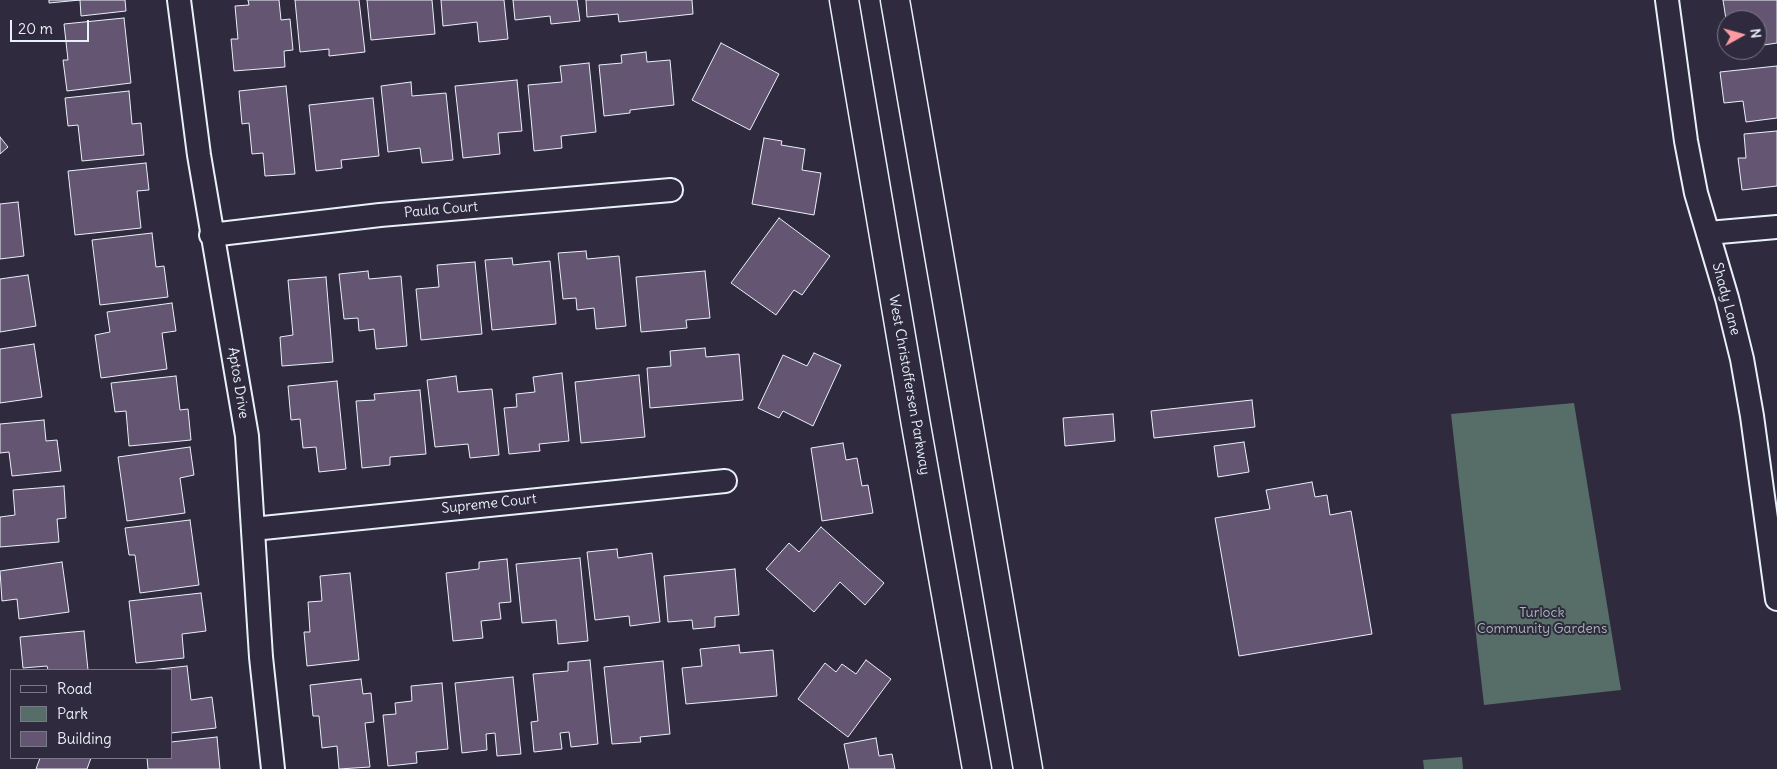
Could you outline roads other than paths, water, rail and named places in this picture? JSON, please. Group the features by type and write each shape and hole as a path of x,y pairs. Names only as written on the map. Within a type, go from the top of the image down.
{"street":[{"name":"Aptos Drive","path":"180,0 211,235 242,404 246,436 261,657 273,769"},
{"name":"West Christoffersen Parkway","path":"844,0 977,769"},
{"name":"Shady Lane","path":"1667,0 1686,141 1696,192 1742,359 1773,536 1777,599"},
{"path":"898,4 1028,769"},
{"name":"Paula Court","path":"211,235 380,216 671,190"},
{"path":"1708,233 1777,227"},
{"name":"Supreme Court","path":"253,529 725,481"}],"park label":[{"name":"Turlock Community Gardens","path":"1542,622"}]}
